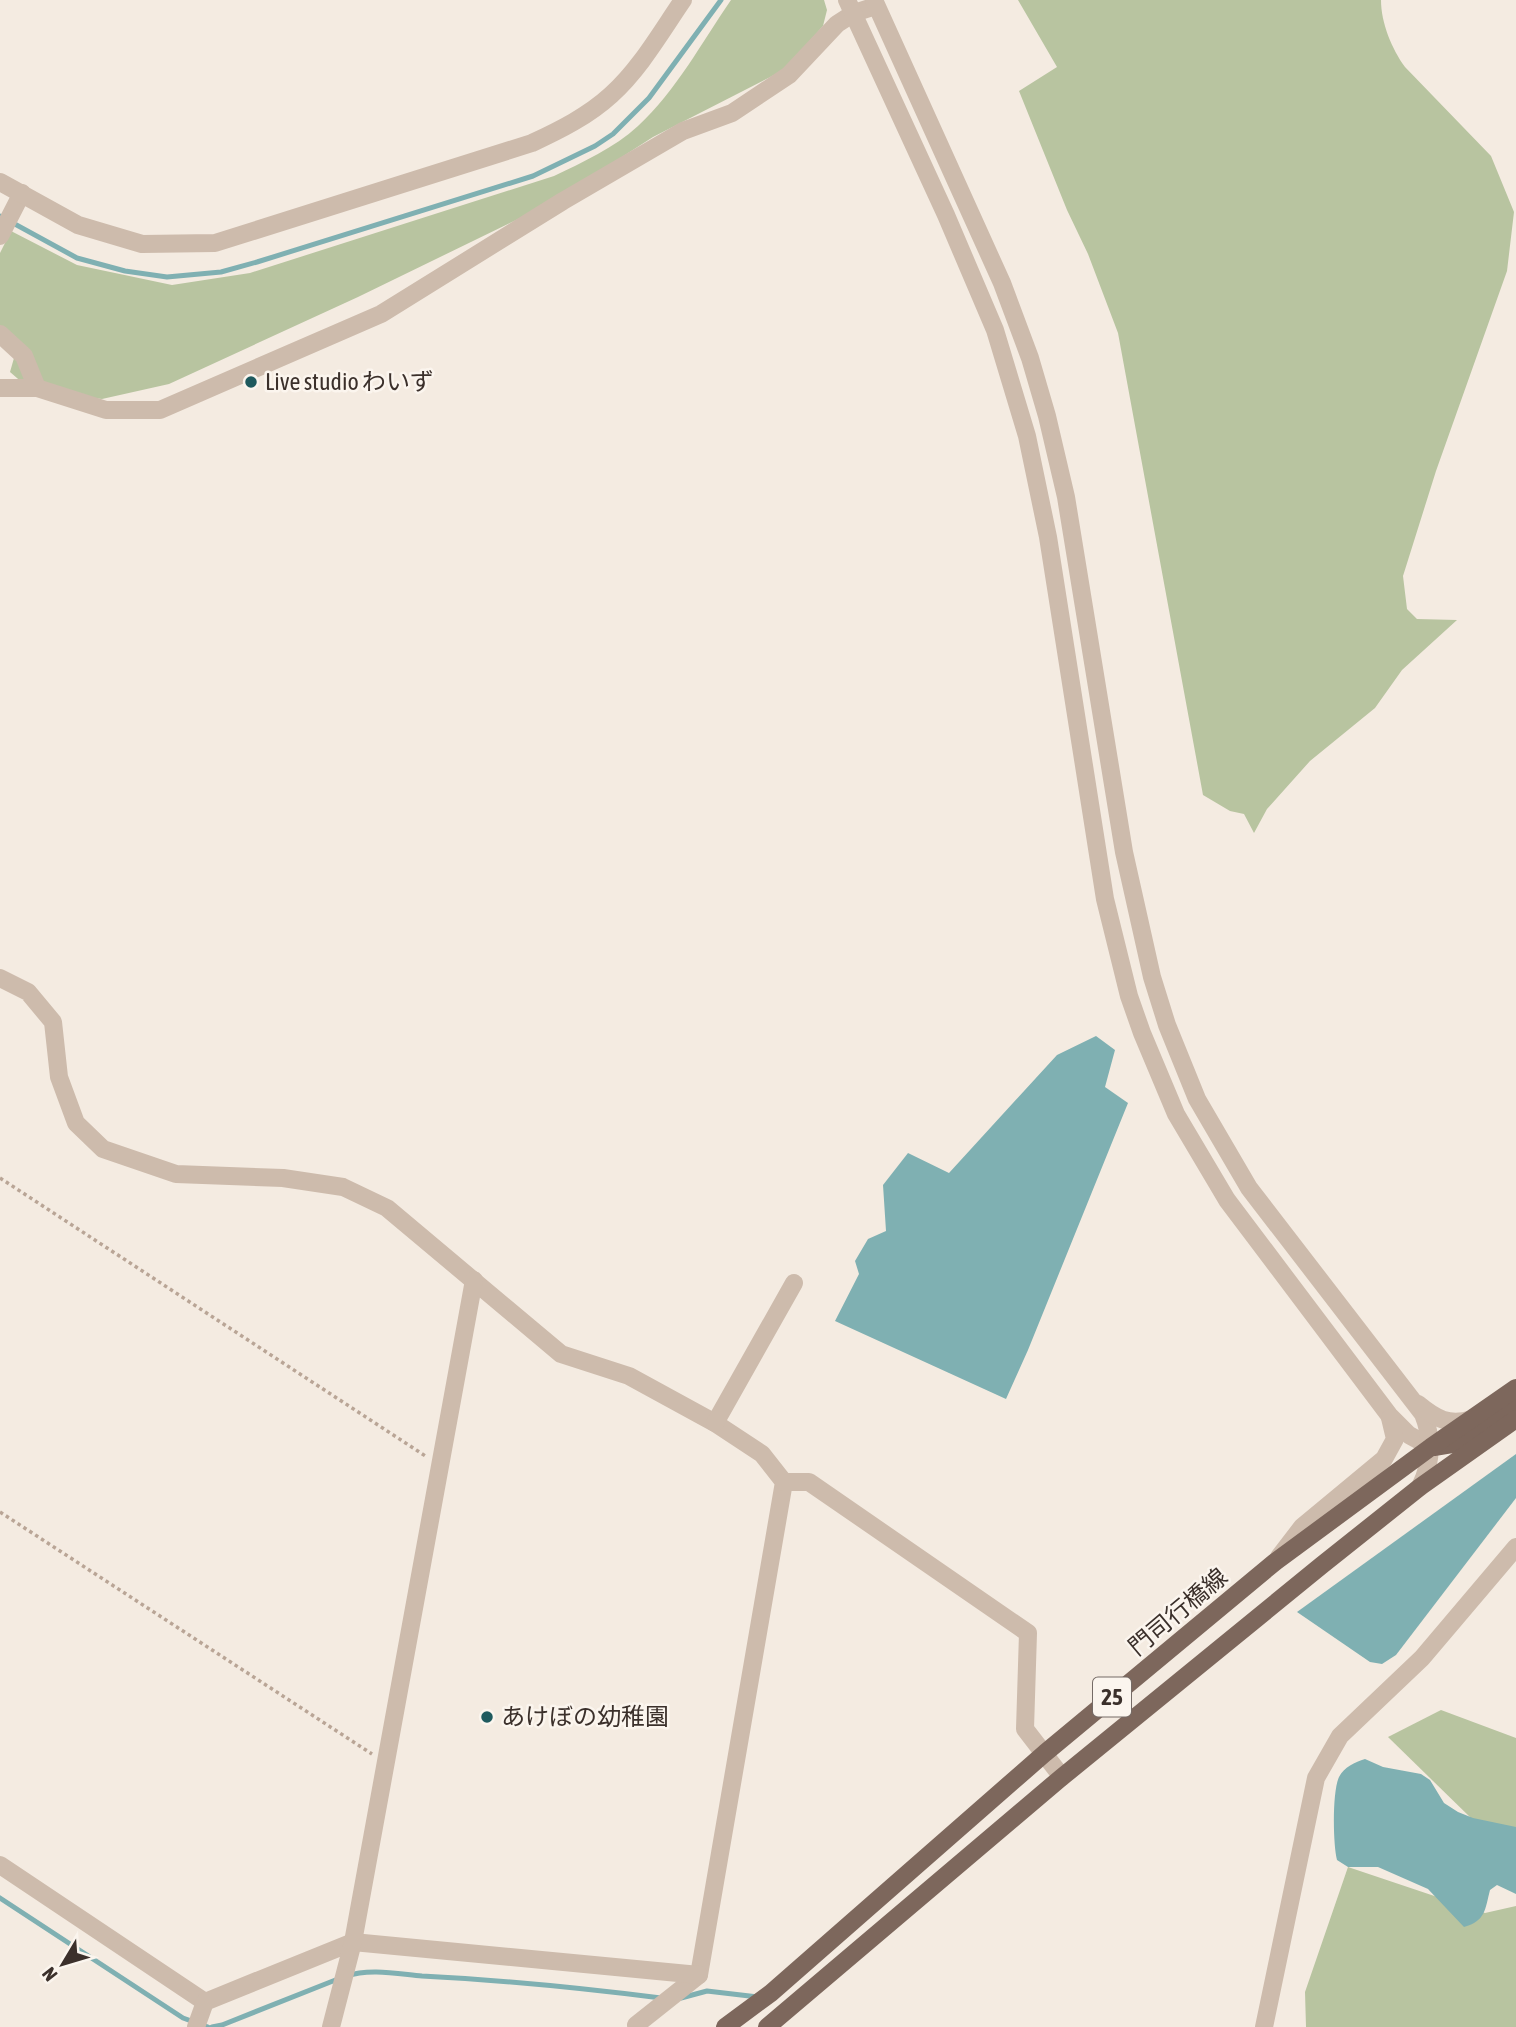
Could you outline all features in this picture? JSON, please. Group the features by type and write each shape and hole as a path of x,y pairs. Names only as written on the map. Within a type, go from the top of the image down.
{"main road":[{"name":"門司行橋線","path":"725,2027 771,1993 1045,1753 1275,1562 1516,1388"},
{"path":"1431,1447 1458,1443 1516,1404"},
{"name":"25","path":"767,2027 1062,1777 1420,1487 1516,1419"}],"street":[{"path":"0,183 78,225 142,244 180,246 215,243 253,233 532,144 577,121 612,95 637,66 683,0"},
{"path":"0,388 37,388 106,410 160,410 381,314 563,201 683,131 732,113 789,75 850,6 875,3 1002,284 1030,358 1047,416 1066,497 1124,852 1152,977 1167,1025 1197,1099 1249,1188 1416,1402 1427,1425 1431,1447 1428,1467 1420,1487"},
{"path":"850,6 973,277 995,330 1018,405 1040,493 1105,899 1129,996 1147,1045 1176,1114 1227,1200 1390,1415 1409,1435 1431,1447"},
{"path":"0,236 22,193"},
{"path":"0,334 24,356 37,388"},
{"path":"0,978 28,992 53,1022 59,1077 76,1123 103,1149 176,1174 283,1178 343,1187 387,1208 561,1354 629,1376 715,1423 762,1454 784,1482 699,1975 636,2025 637,2027"},
{"path":"331,2027 353,1942 474,1280"},
{"path":"715,1423 794,1283"},
{"path":"1416,1402 1437,1419 1448,1423 1473,1418"},
{"path":"1275,1562 1302,1527 1384,1459 1395,1439 1390,1415"},
{"path":"784,1482 809,1482 1028,1633 1025,1729 1062,1777"},
{"path":"1264,2027 1316,1778 1340,1737 1422,1658 1516,1548"},
{"path":"0,1865 205,2001"},
{"path":"196,2027 205,2001 353,1942 699,1975"}],"path":[{"path":"0,1178 440,1465"},
{"path":"0,1512 386,1763"}],"green space":[{"path":"731,0 824,0 827,10 823,26 784,70 653,137 549,204 358,297 169,384 102,399 32,391 10,372 18,344 0,326 0,253 11,231 77,265 172,285 250,273 554,176 609,148 638,126 676,82"},
{"path":"1018,0 1381,0 1385,27 1400,60 1491,156 1514,212 1507,271 1436,471 1403,576 1407,609 1417,619 1457,620 1402,670 1375,708 1310,761 1267,809 1254,833 1244,814 1230,811 1203,795 1118,333 1088,254 1067,210 1019,91 1057,67"},
{"path":"1441,1710 1516,1738 1516,1862 1388,1737"},
{"path":"1348,1867 1485,1913 1516,1906 1516,2027 1306,2027 1305,1992"}],"water":[{"path":"1096,1036 1115,1050 1105,1087 1128,1103 1006,1399 835,1321 859,1274 855,1261 868,1239 886,1231 883,1185 908,1153 949,1173 1057,1055"},
{"path":"1516,1454 1516,1498 1396,1655 1382,1664 1370,1662 1297,1612"},
{"path":"1365,1759 1383,1767 1421,1774 1430,1780 1444,1803 1458,1812 1516,1827 1516,1894 1497,1885 1490,1890 1481,1918 1464,1927 1428,1889 1378,1867 1348,1867 1337,1860 1334,1818 1337,1784 1344,1770"}],"waterway":[{"path":"0,216 77,258 125,271 167,277 221,272 257,262 533,176 595,146 613,134 649,98 721,0"},
{"path":"0,1898 183,2018 208,2027"},
{"path":"347,1976 384,1972 661,1998"},
{"path":"212,2027 338,1979"},
{"path":"681,1998 707,1991 758,1997"}],"place":[{"name":"Live studio わいず","path":"251,382"},
{"name":"あけぼの幼稚園","path":"487,1717"}]}
